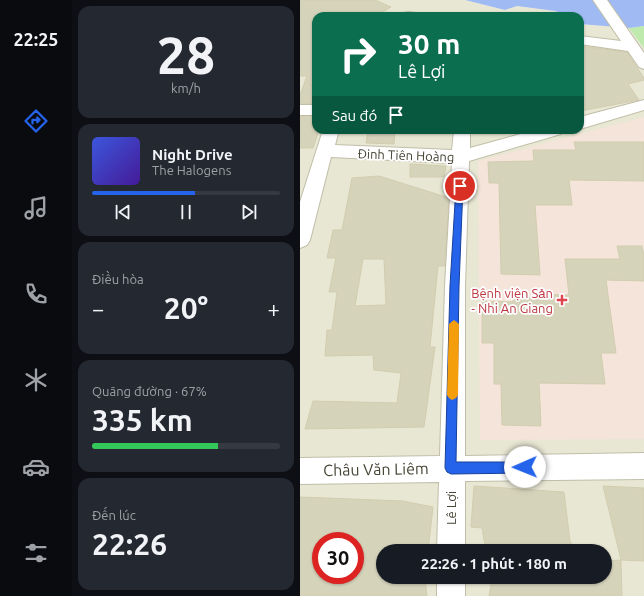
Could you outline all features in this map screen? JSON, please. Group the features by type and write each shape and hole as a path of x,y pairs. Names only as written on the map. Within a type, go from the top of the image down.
{"street":[{"path":"600,0 644,64"},
{"path":"584,40 629,42"},
{"path":"584,122 644,104"},
{"path":"300,110 312,110"},
{"path":"300,240 309,203 326,151 329,134"},
{"name":"Lê Lợi","path":"451,544 455,286 462,134"},
{"name":"Đinh Tiên Hoàng","path":"326,151 461,157 541,134"},
{"name":"Châu Văn Liêm","path":"300,471 644,466"},
{"path":"451,584 451,596"}],"shaded area":[{"path":"300,0 465,0 505,10 517,6 558,12 312,12 312,134 584,134 584,24 629,28 644,26 644,596 300,596"},
{"name":"Bệnh viện Sản - Nhi An Giang","path":"644,117 644,439 480,440 478,161"}],"green space":[{"path":"644,26 644,48 629,28"}],"water":[{"path":"465,0 644,0 644,26 629,28 584,24 584,12 558,12 517,6 505,10"}],"building":[{"path":"300,0 375,0 391,7 383,12 312,12 312,104 300,104 300,95 307,76 300,76"},
{"path":"584,47 627,52 644,78 644,80 628,84 639,100 584,110"},
{"path":"300,116 312,116 312,134 318,134 313,148 300,148"},
{"path":"367,134 395,134 394,144 366,143"},
{"path":"574,142 644,142 644,181 569,180 572,205 535,205 540,275 501,274 499,183 489,183 488,162 534,161 533,150 576,150"},
{"path":"410,164 446,166 444,177 410,177"},
{"path":"379,176 449,198 445,266 438,266 430,347 435,347 424,427 305,429 313,401 397,403 401,373 374,370 373,355 325,356 327,330 332,330 337,292 329,292 336,258 327,258 333,230 342,230 352,178","holes":["363,259 384,259 386,305 355,306"]},
{"path":"617,246 642,246 644,256 644,281 606,280 616,353 601,353 605,384 539,383 541,426 502,425 501,384 494,384 494,343 482,343 482,301 513,302 513,297 540,297 540,294 569,295 565,259 620,259"},
{"path":"474,486 564,492 572,544 485,544 482,528 471,527"},
{"path":"603,486 644,488 644,561 621,560"},
{"path":"300,497 403,501 433,507 429,544 376,544 376,584 426,584 427,596 300,596"},
{"path":"621,560 622,596 489,596 491,584 612,584 612,561"}],"slow traffic":[{"path":"452,395 454,324"}],"place":[{"name":"Bệnh viện Sản - Nhi An Giang","path":"562,300"}],"route":[{"path":"460,186 455,286 451,468 525,467"}]}
